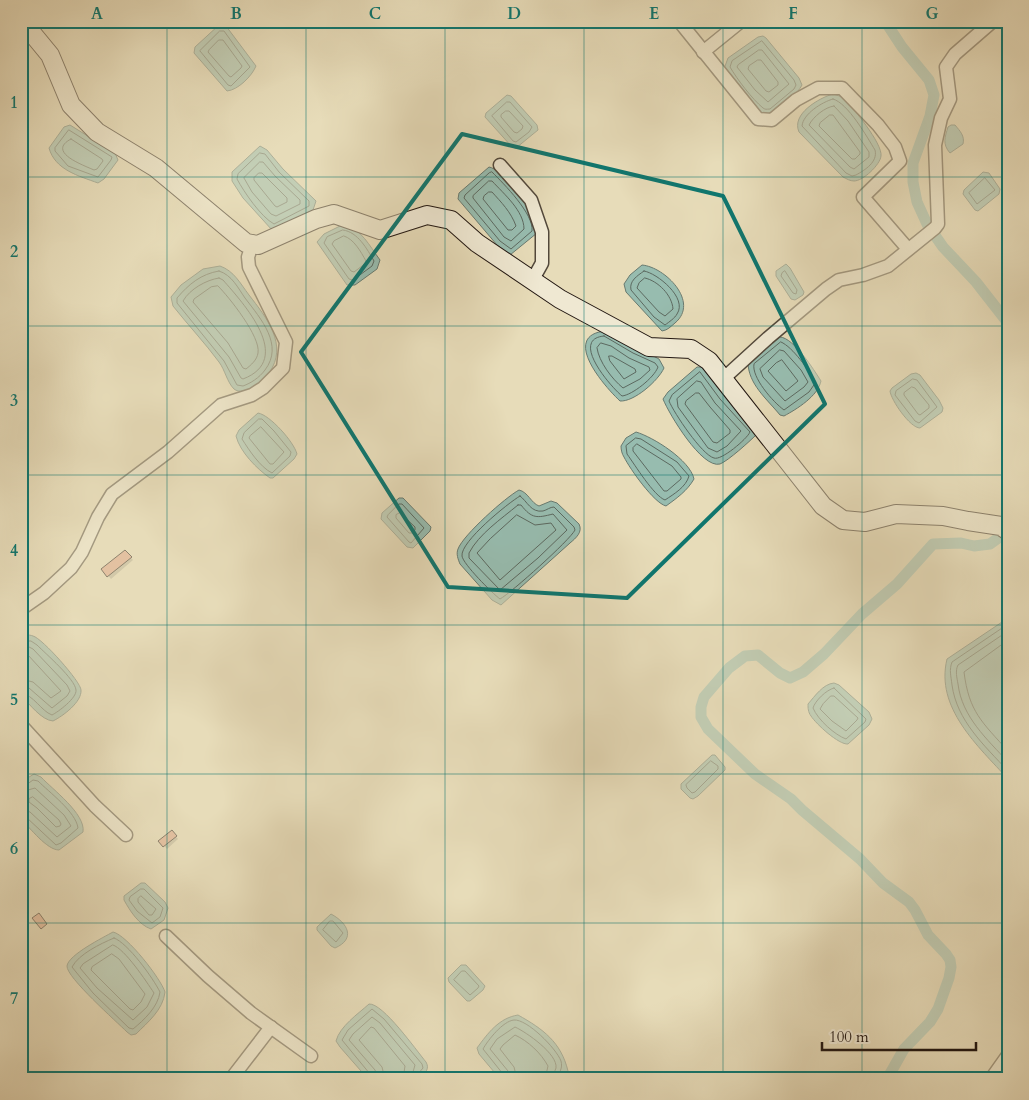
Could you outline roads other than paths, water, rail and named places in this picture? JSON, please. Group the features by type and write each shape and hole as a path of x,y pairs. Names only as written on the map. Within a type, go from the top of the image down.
{"main road":[{"path":"22,21 50,55 71,104 97,132 156,168 241,240 252,245 265,242 316,219 334,214 380,230 427,215 451,220 477,243 560,299 649,347 691,349 709,361 823,506 843,520 865,522 896,514 943,516 1004,529"}],"street":[{"path":"679,21 758,118 772,120 796,100 818,88 842,88 878,125 895,147 900,162 863,197 908,250"},
{"path":"723,379 826,289 839,280 888,266 935,228 938,224 936,145 941,118 950,100 946,68 955,54 992,21"},
{"path":"703,52 740,22"},
{"path":"500,165 532,200 542,232 542,263 532,281"},
{"path":"21,609 44,594 71,568 82,552 98,516 112,494 168,452 221,405 264,388 283,368 286,342 249,267 248,257 252,245"},
{"path":"21,725 95,806 126,835"},
{"path":"166,936 226,992 312,1056"},
{"path":"230,1079 271,1027"},
{"path":"992,1079 1008,1055"}],"water":[{"path":"219,25 226,26 256,66 244,82 236,88 227,91 194,53 195,47"},
{"path":"763,36 799,78 802,85 784,105 769,115 760,112 724,69 728,58 758,37"},
{"path":"833,94 843,98 853,109 872,134 880,150 881,156 878,164 858,180 851,181 843,177 799,132 799,119 803,113 814,103"},
{"path":"507,95 511,96 537,125 538,130 516,148 512,147 485,117 486,113"},
{"path":"70,125 115,153 118,160 104,179 98,183 83,178 62,167 52,156 49,148 64,127"},
{"path":"955,125 959,129 963,136 963,144 950,153 946,147 945,140 948,127"},
{"path":"260,146 267,150 283,169 316,201 313,210 272,230 243,198 232,181 232,172"},
{"path":"489,167 506,178 522,198 532,215 537,233 510,255 497,245 458,199 459,193"},
{"path":"983,172 989,173 1000,189 999,194 978,211 975,210 963,194 964,190"},
{"path":"344,224 360,234 380,260 377,269 355,285 347,285 317,242 324,234"},
{"path":"786,264 804,292 803,295 795,300 791,299 776,276 776,271"},
{"path":"642,265 660,272 669,279 682,296 684,305 682,315 664,331 626,292 624,284 630,275"},
{"path":"220,266 233,274 240,282 268,322 276,342 275,363 269,373 257,385 245,391 234,389 219,362 173,306 171,297 181,285 203,269"},
{"path":"605,331 659,359 664,368 657,379 632,398 620,401 605,385 590,363 586,352 586,342 592,335"},
{"path":"780,337 797,348 821,381 816,392 811,397 801,406 784,416 780,415 755,384 751,377 748,362"},
{"path":"697,367 701,367 707,372 724,396 751,425 756,435 720,464 713,463 704,458 696,450 679,427 663,399 668,392"},
{"path":"916,373 920,375 943,408 942,412 920,428 911,423 902,413 890,391 911,374"},
{"path":"258,413 269,419 281,430 297,454 273,478 270,478 250,460 241,448 236,436 239,430"},
{"path":"636,432 670,450 686,464 694,479 682,494 666,506 661,504 649,492 623,455 621,446 626,438"},
{"path":"519,490 539,506 551,501 557,503 579,524 580,530 574,539 501,605 492,600 460,564 457,551 476,526 495,508"},
{"path":"399,498 403,498 431,527 430,531 413,548 407,547 381,519 382,513"},
{"path":"1008,618 1008,779 962,725 953,710 947,694 945,677 947,659"},
{"path":"31,635 38,639 52,652 75,678 81,690 75,704 53,721 40,715 21,696 21,636"},
{"path":"834,683 839,685 869,712 872,719 869,725 848,744 839,741 823,729 808,710 808,704 816,694 826,686"},
{"path":"712,755 715,755 725,767 725,770 698,796 693,799 690,798 681,789 681,784"},
{"path":"34,774 41,777 67,802 83,825 83,832 59,850 44,843 21,819 21,782"},
{"path":"141,883 145,883 165,902 168,908 164,920 151,929 139,921 124,900 124,896"},
{"path":"331,914 342,922 347,931 346,940 335,948 317,930 317,927"},
{"path":"113,932 126,941 143,958 165,992 158,1010 136,1034 131,1035 75,980 67,966 73,957"},
{"path":"461,965 466,965 485,986 470,1001 467,1001 449,982 448,978"},
{"path":"369,1004 375,1006 391,1019 426,1062 427,1069 420,1079 368,1079 340,1047 336,1041 341,1030"},
{"path":"518,1015 543,1031 556,1044 568,1071 561,1079 500,1079 479,1054 477,1048 494,1027 505,1019"}],"waterway":[{"path":"885,21 902,47 929,80 934,95 930,116 913,163 913,182 917,202 927,224 943,247 976,282 1008,323"},
{"path":"887,1079 904,1049 930,1022 938,1009 949,978 950,960 928,935 909,902 883,883 860,859 791,799 755,774 708,729 701,717 701,707 704,697 729,668 745,656 758,655 780,673 790,678 803,672 824,654 862,614 897,584 933,544 961,543 974,546 990,544 1008,529"}]}
